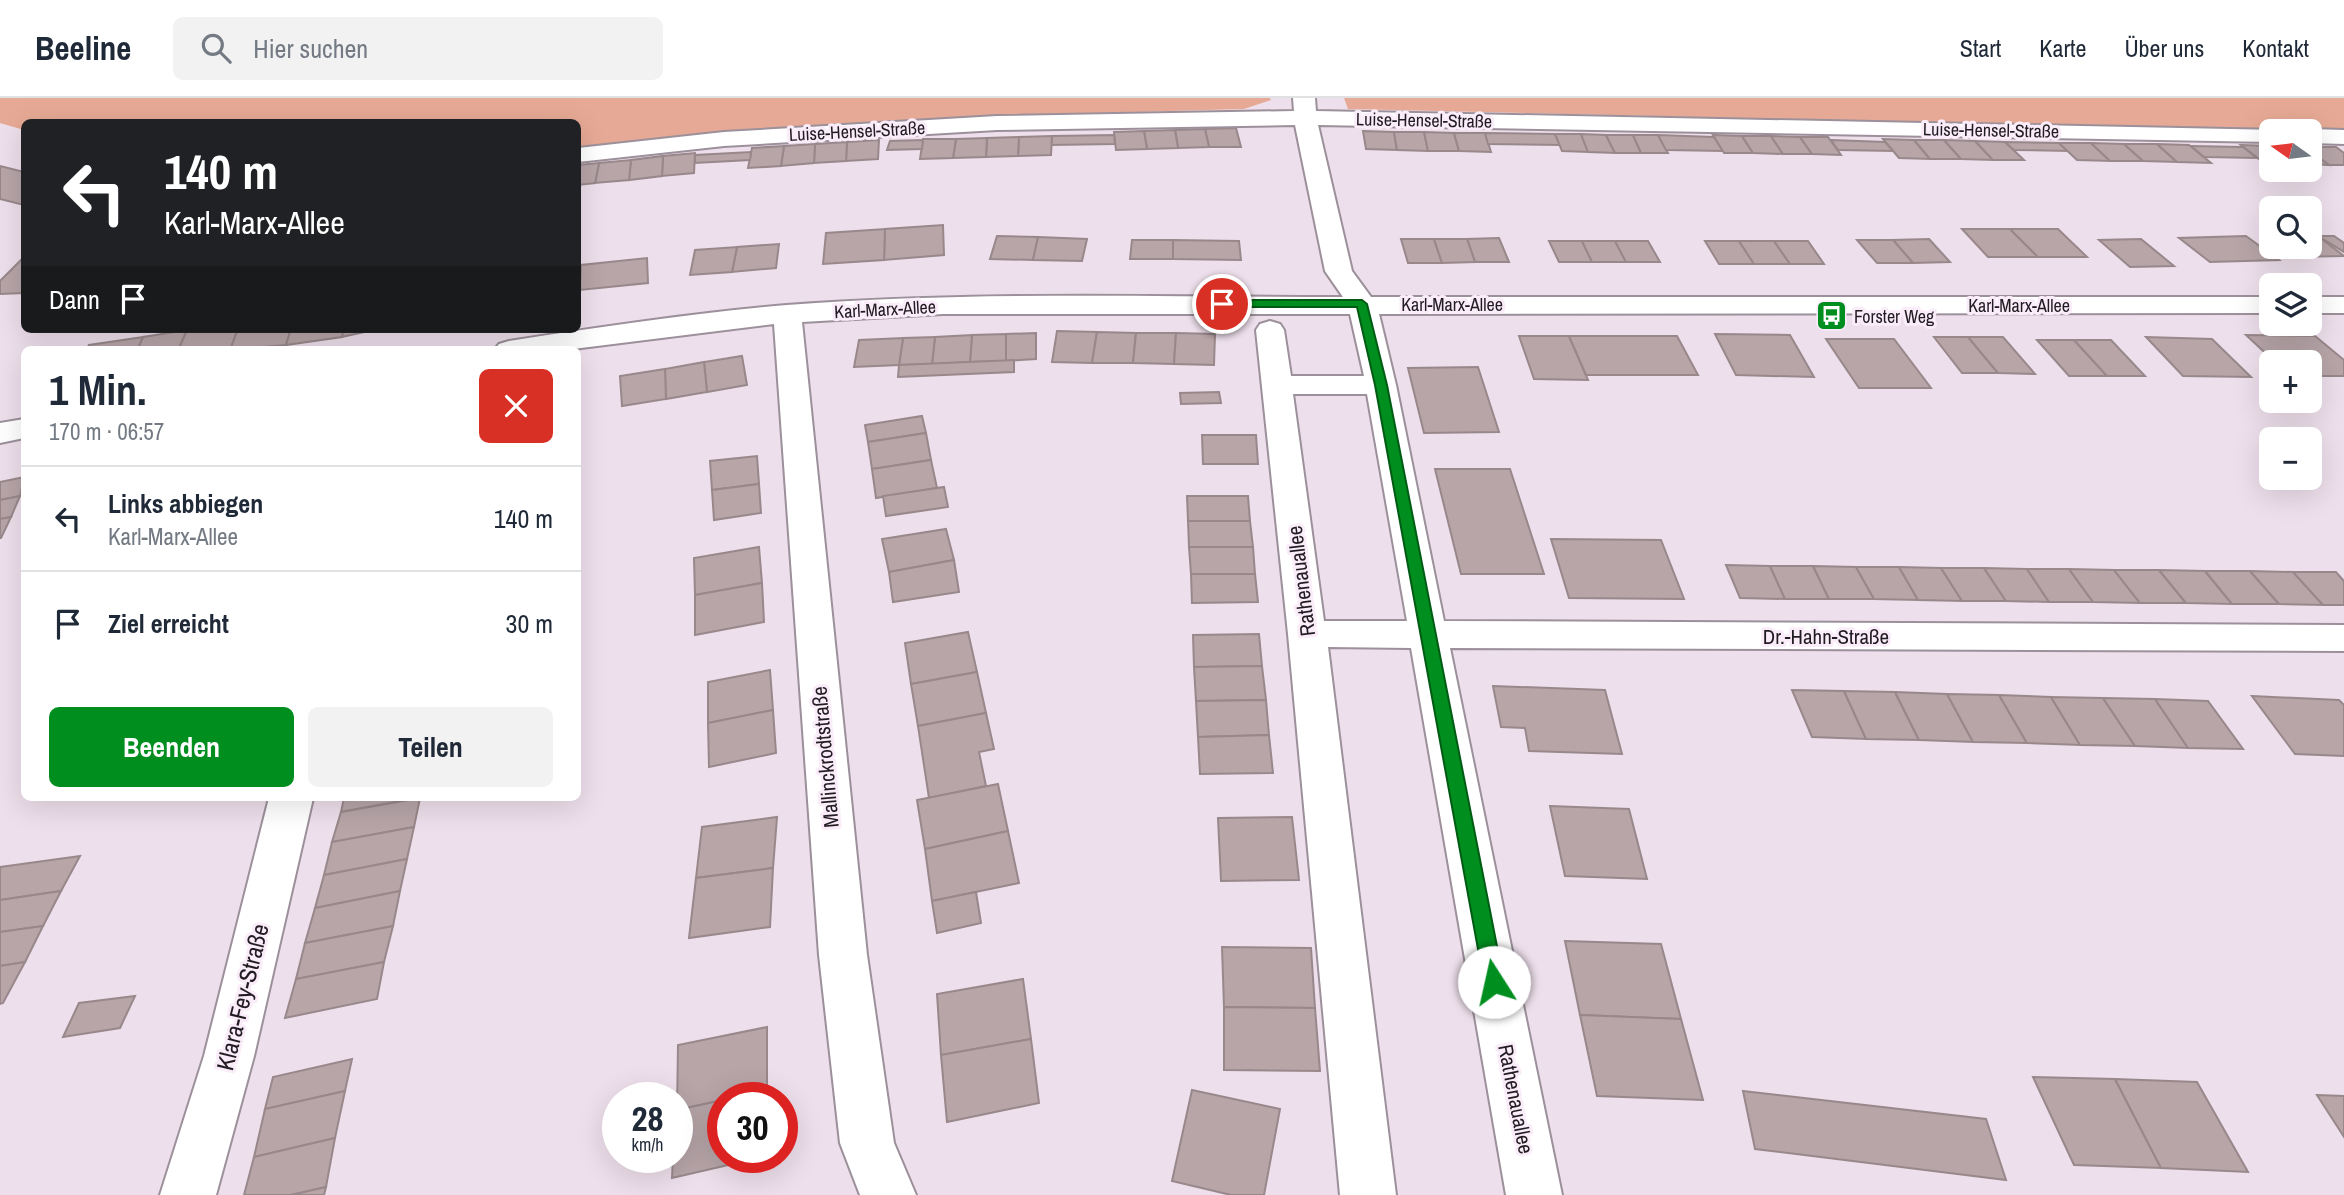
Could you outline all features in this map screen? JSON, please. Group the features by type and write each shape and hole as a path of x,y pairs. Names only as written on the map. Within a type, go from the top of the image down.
{"street":[{"name":"Luise-Hensel-Straße","path":"581,155 724,139 1304,108 2259,135"},
{"path":"1304,108 1339,271 1362,304"},
{"path":"2322,136 2344,137"},
{"name":"Rathenauallee","path":"1362,304 1381,385 1430,635 1534,1195"},
{"name":"Karl-Marx-Allee","path":"535,346 618,333 786,314 971,305 2259,305"},
{"path":"2322,305 2344,305"},
{"name":"Mallinckrodtstraße","path":"786,314 843,955 867,1143 888,1195"},
{"name":"Rathenauallee","path":"1270,330 1307,634 1368,1195"},
{"path":"1277,385 1381,385"},
{"path":"0,433 21,430"},
{"name":"Dr.-Hahn-Straße","path":"1307,634 2344,638"},
{"name":"Klara-Fey-Straße","path":"188,1195 229,1056 290,801"}],"shaded area":[{"path":"0,98 1271,100 1244,109 827,125 581,147 581,119 21,119 21,129 0,123"},
{"path":"1344,98 2344,98 2344,132 2322,131 2322,119 2259,119 2259,130 1348,109"}],"building":[{"path":"1236,128 1241,147 1209,147 1205,129"},
{"path":"1205,129 1209,147 1178,148 1175,130"},
{"path":"1175,130 1178,148 1147,149 1144,131"},
{"path":"1144,131 1147,149 1116,150 1114,132"},
{"path":"1363,131 1394,132 1397,150 1366,149"},
{"path":"1394,132 1424,132 1428,151 1397,150"},
{"path":"1424,132 1454,133 1459,151 1428,151"},
{"path":"1454,133 1485,133 1491,152 1459,151"},
{"path":"1485,133 1555,134 1560,145 1488,144"},
{"path":"1555,134 1581,134 1588,152 1562,151"},
{"path":"1581,134 1606,135 1615,153 1588,152"},
{"path":"1114,135 1115,144 1051,145 1052,136"},
{"path":"1606,135 1633,135 1641,153 1615,153"},
{"path":"1633,135 1658,135 1668,153 1641,153"},
{"path":"1658,135 1714,137 1723,151 1666,150"},
{"path":"1713,135 1742,136 1753,153 1724,153"},
{"path":"1052,136 1051,155 1018,156 1019,137"},
{"path":"1742,136 1771,136 1783,154 1753,153"},
{"path":"1771,136 1800,137 1812,154 1783,154"},
{"path":"1019,137 1018,156 986,157 987,138"},
{"path":"1800,137 1828,137 1841,155 1812,154"},
{"path":"987,138 986,157 953,158 956,139"},
{"path":"923,139 956,139 953,158 920,159"},
{"path":"1883,139 1914,140 1930,159 1899,158"},
{"path":"879,140 878,159 846,161 847,142"},
{"path":"923,140 922,149 887,150 890,141"},
{"path":"1831,140 1885,142 1893,151 1838,150"},
{"path":"1914,140 1944,140 1961,159 1930,159"},
{"path":"1944,140 1975,141 1993,160 1961,159"},
{"path":"1975,141 2005,142 2024,160 1993,160"},
{"path":"847,142 846,161 814,163 815,144"},
{"path":"2005,142 2059,143 2068,151 2014,150"},
{"path":"2059,143 2091,143 2110,161 2077,160"},
{"path":"2091,143 2124,144 2143,161 2110,161"},
{"path":"815,144 814,163 781,166 784,146"},
{"path":"2124,144 2157,144 2177,162 2143,161"},
{"path":"2157,144 2189,145 2211,163 2177,162"},
{"path":"2241,145 2259,146 2259,159"},
{"path":"784,146 781,166 748,168 752,148"},
{"path":"2191,146 2243,147 2257,158 2204,157"},
{"path":"2322,147 2336,147 2344,153 2344,165 2329,165 2322,160"},
{"path":"751,152 750,160 695,163 695,155"},
{"path":"695,153 694,173 662,176 663,156"},
{"path":"663,156 662,176 629,180 631,160"},
{"path":"631,160 629,180 595,183 599,163"},
{"path":"599,163 595,183 581,185 581,165"},
{"path":"0,166 21,171 21,204 0,199"},
{"path":"943,225 944,255 884,260 885,229"},
{"path":"885,229 884,260 823,264 826,233"},
{"path":"1962,229 2010,229 2038,257 1988,257"},
{"path":"2010,229 2058,229 2087,257 2038,257"},
{"path":"997,236 1038,237 1033,260 990,259"},
{"path":"2246,236 2259,245 2259,259 2279,260 2210,262 2179,238"},
{"path":"2322,236 2334,236 2344,243 2344,252"},
{"path":"1038,237 1087,239 1082,261 1033,260"},
{"path":"1499,238 1509,262 1475,262 1467,239"},
{"path":"1401,239 1434,239 1442,263 1408,263"},
{"path":"1434,239 1467,239 1475,262 1442,263"},
{"path":"1929,239 1950,262 1913,263 1893,240"},
{"path":"2141,239 2174,266 2130,267 2099,240"},
{"path":"2322,239 2344,256 2322,256"},
{"path":"1132,240 1173,240 1173,259 1130,259"},
{"path":"1173,240 1239,241 1241,260 1173,259"},
{"path":"1857,240 1893,240 1913,263 1877,263"},
{"path":"1549,241 1582,241 1592,262 1559,262"},
{"path":"1582,241 1615,241 1626,262 1592,262"},
{"path":"1615,241 1648,241 1660,262 1626,262"},
{"path":"1705,241 1739,241 1754,264 1719,264"},
{"path":"1739,241 1774,241 1790,264 1754,264"},
{"path":"1774,241 1808,241 1824,264 1790,264"},
{"path":"779,244 776,268 732,272 737,247"},
{"path":"737,247 732,272 690,275 695,250"},
{"path":"647,258 648,283 581,290 581,265"},
{"path":"21,260 21,293 0,294 0,281"},
{"path":"1057,331 1097,332 1092,363 1052,362"},
{"path":"1097,332 1136,333 1133,363 1092,363"},
{"path":"186,333 236,333 232,346 180,346"},
{"path":"186,333 180,346 139,346 143,337"},
{"path":"236,333 290,333 286,345 232,346"},
{"path":"290,333 343,333 342,337 286,345"},
{"path":"343,333 360,333 342,337"},
{"path":"1036,333 1036,359 1006,361 1006,334"},
{"path":"1136,333 1176,333 1174,364 1133,363"},
{"path":"1176,333 1215,334 1214,365 1174,364"},
{"path":"1006,334 1006,361 970,362 972,335"},
{"path":"1715,334 1790,335 1814,377 1736,375"},
{"path":"972,335 970,362 932,364 935,337"},
{"path":"2246,335 2315,336 2344,360 2344,376 2322,376 2322,350 2262,350"},
{"path":"1519,336 1569,336 1588,380 1534,379"},
{"path":"1569,336 1677,336 1698,375 1586,375"},
{"path":"143,337 139,346 89,345"},
{"path":"935,337 932,364 899,365 903,338"},
{"path":"1934,337 1968,337 1998,373 1962,373"},
{"path":"1968,337 2003,337 2035,374 1998,373"},
{"path":"2146,337 2212,339 2251,377 2183,376"},
{"path":"903,338 899,365 854,367 859,340"},
{"path":"1826,339 1894,339 1931,388 1859,388"},
{"path":"2037,340 2074,340 2107,376 2069,376"},
{"path":"2074,340 2111,340 2145,376 2107,376"},
{"path":"742,356 747,385 707,392 704,362"},
{"path":"1014,360 1014,372 898,377 899,365"},
{"path":"704,362 707,392 666,399 665,369"},
{"path":"1478,367 1499,432 1424,433 1408,368"},
{"path":"665,369 666,399 622,406 620,376"},
{"path":"1219,392 1221,403 1181,404 1180,393"},
{"path":"922,416 926,433 868,442 865,425"},
{"path":"926,433 931,460 872,469 868,442"},
{"path":"1202,435 1256,435 1258,464 1203,464"},
{"path":"757,456 759,484 712,490 710,461"},
{"path":"931,460 937,488 876,498 872,469"},
{"path":"1435,469 1510,469 1544,574 1461,574"},
{"path":"21,478 20,496 0,500 0,482"},
{"path":"759,484 761,513 714,520 712,490"},
{"path":"944,487 948,507 886,516 883,496"},
{"path":"20,496 11,517 0,519 0,500"},
{"path":"1187,496 1248,496 1250,521 1188,521"},
{"path":"11,517 1,538 0,538 0,519"},
{"path":"1188,521 1250,521 1253,547 1189,547"},
{"path":"946,529 954,560 889,572 882,539"},
{"path":"1551,539 1661,540 1684,599 1569,598"},
{"path":"759,547 762,583 695,595 694,558"},
{"path":"1189,547 1253,547 1255,574 1191,574"},
{"path":"954,560 959,592 893,602 889,572"},
{"path":"1726,565 1770,566 1785,599 1740,598"},
{"path":"1770,566 1813,566 1829,599 1785,599"},
{"path":"1813,566 1856,567 1874,599 1829,599"},
{"path":"1856,567 1899,567 1918,600 1874,599"},
{"path":"1899,567 1941,568 1962,601 1918,600"},
{"path":"1941,568 1984,568 2006,601 1962,601"},
{"path":"1984,568 2027,569 2049,602 2006,601"},
{"path":"2027,569 2069,569 2093,602 2049,602"},
{"path":"2069,569 2114,570 2140,603 2093,602"},
{"path":"2114,570 2159,570 2186,603 2140,603"},
{"path":"2159,570 2205,571 2232,604 2186,603"},
{"path":"2205,571 2250,571 2279,604 2232,604"},
{"path":"2250,571 2293,572 2323,605 2279,604"},
{"path":"2293,572 2336,572 2344,581 2344,605 2323,605"},
{"path":"1191,574 1255,574 1258,602 1192,603"},
{"path":"762,583 764,622 695,635 695,595"},
{"path":"968,632 977,672 911,684 905,643"},
{"path":"1259,634 1262,666 1194,667 1193,635"},
{"path":"1262,666 1266,700 1196,701 1194,667"},
{"path":"770,670 773,710 708,723 708,682"},
{"path":"977,672 986,713 918,726 911,684"},
{"path":"1493,686 1605,690 1622,754 1529,751 1525,728 1501,727"},
{"path":"1792,690 1844,691 1866,739 1812,737"},
{"path":"1844,691 1895,692 1919,740 1866,739"},
{"path":"1895,692 1947,694 1973,742 1919,740"},
{"path":"1947,694 1999,695 2027,743 1973,742"},
{"path":"1999,695 2051,697 2080,745 2027,743"},
{"path":"2252,696 2339,700 2344,705 2344,756 2295,754"},
{"path":"2051,697 2103,698 2135,746 2080,745"},
{"path":"2103,698 2155,699 2188,748 2135,746"},
{"path":"2155,699 2208,701 2243,749 2188,748"},
{"path":"1266,700 1269,735 1198,737 1196,701"},
{"path":"773,710 776,753 709,767 708,723"},
{"path":"986,713 994,749 979,752 986,786 929,798 918,726"},
{"path":"1269,735 1273,773 1200,774 1198,737"},
{"path":"998,784 1008,831 925,849 917,800"},
{"path":"343,801 400,801 341,812"},
{"path":"403,801 419,801 414,827 332,842 341,812"},
{"path":"1550,806 1629,809 1647,879 1565,876"},
{"path":"777,817 773,868 696,878 702,827"},
{"path":"1292,817 1299,880 1221,881 1218,818"},
{"path":"414,827 407,859 324,875 332,842"},
{"path":"1008,831 1019,883 932,901 925,849"},
{"path":"80,856 61,891 0,900 0,867"},
{"path":"407,859 400,891 315,908 324,875"},
{"path":"773,868 770,927 689,938 696,878"},
{"path":"61,891 43,926 0,932 0,900"},
{"path":"400,891 393,926 305,943 315,908"},
{"path":"976,892 981,923 937,933 932,901"},
{"path":"43,926 25,962 0,966 0,932"},
{"path":"393,926 384,962 296,979 305,943"},
{"path":"1565,941 1661,944 1681,1019 1580,1015"},
{"path":"1222,947 1311,948 1315,1008 1224,1007"},
{"path":"25,962 3,1003 0,1004 0,966"},
{"path":"384,962 377,999 285,1018 296,979"},
{"path":"1023,979 1031,1039 941,1055 937,994"},
{"path":"135,996 120,1028 63,1037 79,1003"},
{"path":"1224,1007 1315,1008 1320,1071 1224,1070"},
{"path":"1580,1015 1681,1019 1703,1100 1597,1096"},
{"path":"767,1027 767,1082 707,1082 707,1103 693,1107 693,1082 677,1082 678,1045"},
{"path":"1031,1039 1039,1103 947,1122 941,1055"},
{"path":"352,1059 345,1091 265,1109 273,1077"},
{"path":"2033,1077 2115,1079 2161,1168 2074,1165"},
{"path":"2115,1079 2197,1082 2248,1172 2161,1168"},
{"path":"1192,1090 1280,1109 1264,1195 1231,1195 1172,1181"},
{"path":"345,1091 335,1138 254,1157 265,1109"},
{"path":"1743,1091 1986,1119 2006,1180 1755,1149"},
{"path":"2317,1095 2344,1096 2344,1137"},
{"path":"707,1103 707,1170 672,1178 672,1173 693,1173 693,1107"},
{"path":"335,1138 326,1187 291,1195 244,1195 254,1157"},
{"path":"326,1187 324,1195 291,1195"}],"place":[{"name":"Forster Weg","path":"1831,316"}],"route":[{"path":"1222,304 1362,304 1381,385 1435,662 1494,982"}]}
